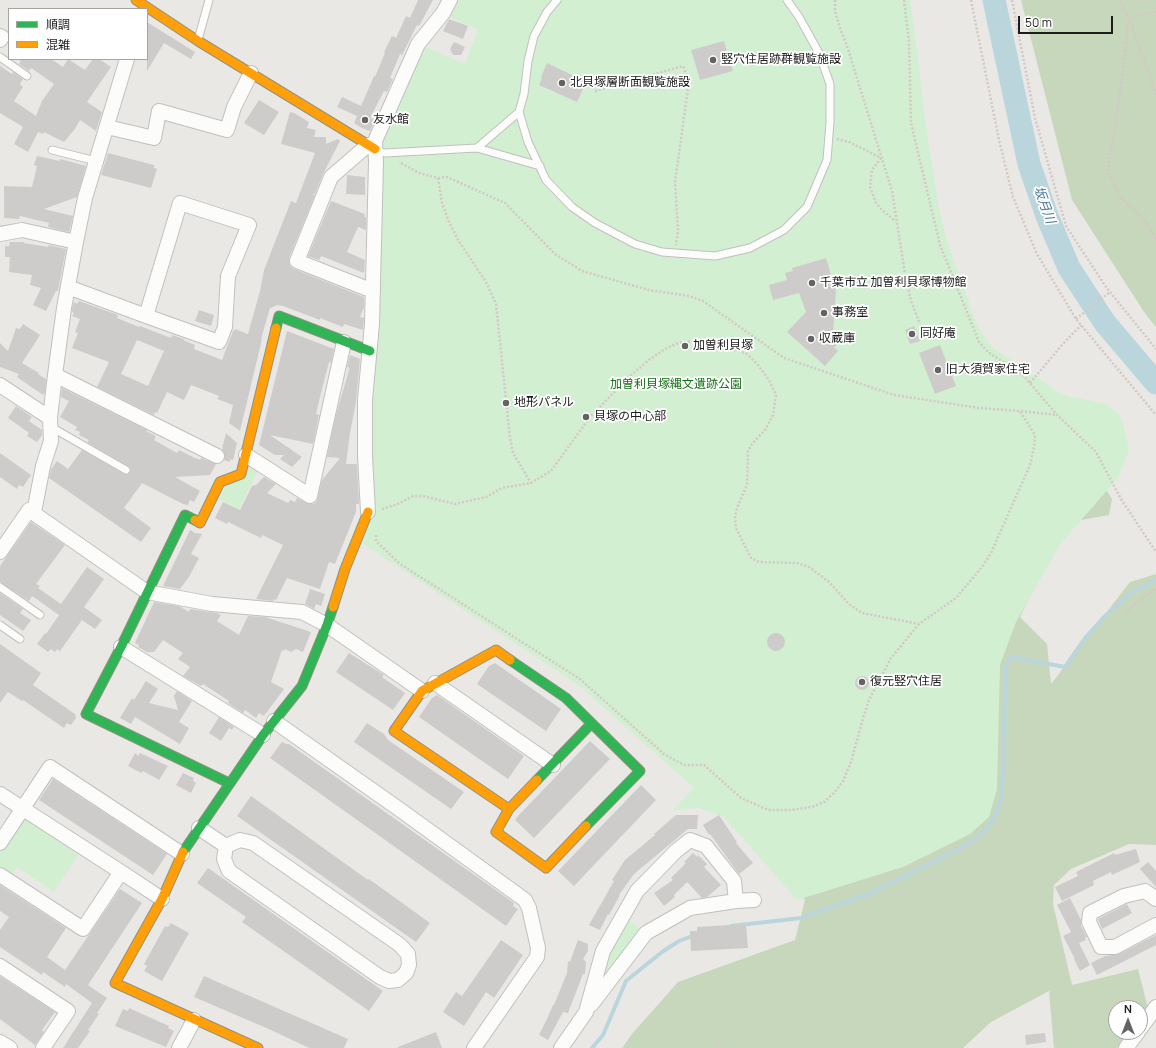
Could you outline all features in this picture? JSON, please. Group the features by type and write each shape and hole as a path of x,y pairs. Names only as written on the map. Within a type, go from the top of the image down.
{"street":[{"path":"258,1048 115,984 162,899 182,854 263,735 302,686 327,625 345,569 373,512 365,456 364,400 372,324 376,162 375,141 418,44 443,13 450,0"},
{"path":"148,9 376,150"},
{"path":"0,36 2,38 0,40"},
{"path":"34,512 43,466 51,441 50,422 55,375 76,242 85,198 126,60"},
{"path":"107,127 154,138 159,111 227,130 234,107 251,73"},
{"path":"373,291 297,261 331,177 376,150"},
{"path":"68,287 146,316 219,342 225,327 228,276 249,225 180,203 146,316"},
{"path":"0,234 22,230 76,242"},
{"path":"230,783 86,714 121,647 185,515 200,523 220,482 241,474 279,316 370,351"},
{"path":"246,455 310,496 344,342"},
{"path":"55,375 217,456"},
{"path":"0,385 50,422"},
{"path":"0,552 29,510 34,512 147,592 212,604 302,612 327,625 422,691"},
{"path":"121,647 263,735"},
{"path":"510,809 394,731 422,691 496,650 566,698 640,771 546,868 496,832 510,809 591,724"},
{"path":"435,683 553,765"},
{"path":"274,721 525,900 530,908 538,948 536,958 474,1048"},
{"path":"0,842 50,767 182,854"},
{"path":"0,794 162,899"},
{"path":"199,828 226,846"},
{"path":"240,840 253,843 400,945 408,954 409,965 406,973 398,980 389,980 380,977 229,871 224,859 226,846 240,840"},
{"path":"586,1012 603,951 637,891 676,851 690,840 706,846 734,881 736,902"},
{"path":"0,875 83,929 122,872"},
{"path":"1156,899 1145,891 1124,896 1090,913 1089,922 1101,947 1115,947 1156,925"},
{"path":"560,1048 646,933 690,908 754,900"},
{"path":"0,966 68,1011 43,1048"},
{"path":"1148,1018 1156,1007"},
{"path":"179,1048 194,1020"},
{"path":"0,1042 10,1048"}],"lane":[{"path":"198,41 209,0"},
{"path":"557,0 547,12 534,36 528,61 524,94 519,112 528,142 546,180 572,206 595,223 635,244 662,252 715,256 750,248 784,230 807,207 827,160 830,122 830,84 819,53 799,17 787,0"},
{"path":"0,57 27,76"},
{"path":"477,148 519,112"},
{"path":"376,150 477,148 540,166"},
{"path":"52,150 96,161"},
{"path":"0,234 0,242"},
{"path":"50,422 126,470"},
{"path":"0,587 40,615"},
{"path":"0,626 20,640"}],"path":[{"path":"835,0 835,11 840,28 892,191 904,274 911,301 920,324"},
{"path":"904,0 909,42 911,123 940,245 979,342 988,352 1024,376 1056,415 1096,452 1121,499 1156,552"},
{"path":"971,0 999,140 1013,197 1037,254 1076,319 1156,415"},
{"path":"1012,0 1036,118 1066,226 1110,292 1156,349"},
{"path":"1119,0 1129,18 1156,95"},
{"path":"1129,18 1156,12"},
{"path":"1129,18 1121,88 1108,171 1120,197 1147,223 1156,240"},
{"path":"595,91 683,66 689,81 675,182 678,231 676,254"},
{"path":"829,136 849,142 881,158"},
{"path":"376,150 419,173 438,178 447,177 505,203 555,254 582,270 649,290 689,296 703,301 784,358 894,395 979,408 1056,415"},
{"path":"881,158 872,170 870,187 876,202 883,211 896,222"},
{"path":"438,178 442,203 449,222 458,240 486,282 496,304 510,438 513,453 531,483"},
{"path":"1076,319 1110,292"},
{"path":"1030,383 1062,344 1081,325"},
{"path":"373,512 384,507 398,504 413,496 423,496 456,504 486,497 502,488 531,483 551,471 590,417 630,376 660,352 678,343 692,341 711,342 730,347 747,354 769,380 776,395 773,415 765,430 752,444 748,451 746,485 737,508 736,528 751,558 759,562 797,563 809,567 829,582 849,604 862,613 919,624"},
{"path":"376,529 376,541 400,564 580,679 664,754 684,765 704,765 741,798 768,810 791,810 812,807 824,802 835,792 843,781 851,762 869,700 891,658 919,624 956,598 982,567 991,553 1030,465 1034,447 1035,435 1020,411"},
{"path":"1124,612 1156,589"},
{"path":"716,1044 719,1048"}],"green space":[{"name":"加曽利貝塚縄文遺跡公園","path":"456,0 910,0 925,120 938,204 947,241 977,325 992,347 1063,395 1107,404 1118,413 1122,420 1129,450 1118,478 1061,543 1016,622 1000,665 997,789 989,817 970,834 903,867 797,900 724,817 699,808 673,810 694,788 577,684 363,544 368,458 379,144 422,45 465,64 478,29 446,16"},
{"path":"1021,0 1156,0 1156,327 1146,315 1072,200"},
{"path":"254,467 259,469 239,509 219,499 228,483"},
{"path":"1092,468 1112,499 1109,515 1070,522 1056,544 1020,617 1047,644 1051,684 1130,582 1156,574 1156,845 1129,844 1071,869 1054,885 1053,904 1072,985 1138,969 1146,1000 1108,1000 1108,1040 1124,1040 1117,1048 1054,1048 1049,991 991,1022 963,1048 622,1048 632,1034 678,982 795,940 805,900 744,839"},
{"path":"25,816 80,852 54,892 17,867 11,876 0,869 0,853"},
{"path":"628,920 641,929 605,983 599,980 609,950"}],"building":[{"path":"418,0 433,0 419,26 417,25 402,55 400,54 390,78 393,79 387,92 384,91 370,118 375,120 370,131 362,128 354,123 357,116 337,107 342,97 361,106 392,36 396,38 406,16 410,18"},
{"path":"449,19 468,26 463,39 443,31"},
{"path":"148,23 195,52 191,59 164,43 147,71"},
{"path":"724,41 733,71 700,80 691,50"},
{"path":"454,42 465,47 461,55 453,55 450,49"},
{"path":"19,60 52,60 63,67 67,60 70,60 85,70 92,60 100,60 111,67 87,102 102,112 96,131 80,120 64,142 44,132 43,134 38,132 28,152 14,144 23,127 0,113 0,66 23,79 20,84 23,87 14,101 36,116 42,101 54,84 31,68 29,71 19,64 21,61"},
{"path":"547,63 585,81 584,87 577,102 539,85"},
{"path":"259,100 279,112 264,135 244,123"},
{"path":"290,112 309,122 307,128 316,130 314,137 326,137 326,144 338,139 340,141 323,174 315,194 312,194 315,195 289,258 289,263 294,269 364,297 364,307 360,317 364,318 363,330 344,324 343,327 283,306 277,305 270,308 261,339 240,431 229,423 233,405 217,399 219,396 191,385 184,400 167,392 157,413 155,412 154,415 97,387 109,362 72,348 78,333 75,332 80,319 72,316 74,313 72,312 72,309 74,302 77,304 79,301 118,315 117,318 171,338 172,335 184,339 183,340 195,345 194,349 222,360 235,329 248,334 260,291 264,270 291,201 296,203 315,153 281,144","holes":["137,340 164,351 148,386 121,374"]},
{"path":"108,153 154,165 154,168 157,169 151,188 101,175"},
{"path":"37,156 60,161 60,159 86,166 77,197 44,209 73,216 69,232 48,227 49,223 20,216 19,219 4,218 4,186 32,187 37,166 34,165"},
{"path":"347,175 365,177 365,195 346,194"},
{"path":"331,201 365,214 366,230 358,227 347,252 365,260 364,273 321,256 319,260 308,256"},
{"path":"10,242 24,242 48,247 49,245 66,249 58,291 56,291 46,311 33,305 41,288 30,285 32,275 9,272 10,257 5,257 5,246 9,246"},
{"path":"826,258 836,292 833,333 841,334 840,343 834,347 838,351 825,366 787,332 806,312 799,293 773,300 769,285 787,280 785,273 793,271 792,268"},
{"path":"199,310 214,315 211,326 195,321"},
{"path":"23,324 40,335 22,363 46,379 45,392 43,395 17,377 19,374 0,367 0,343 8,351 16,328 20,329"},
{"path":"914,326 920,341 910,344 905,330"},
{"path":"287,331 334,349 331,363 329,362 316,414 319,415 313,444 270,435 302,457 292,467 280,459 284,455 275,455 259,445"},
{"path":"940,345 956,386 935,394 919,353"},
{"path":"350,355 360,359 356,402 346,464 357,465 359,504 356,504 356,512 335,564 329,562 320,589 287,578 276,600 256,599 283,545 262,535 261,538 228,522 227,524 215,518 223,502 240,510 252,486 256,485 264,477 276,484 267,493 288,503 290,500 295,502 297,498 309,504 314,504 317,501 322,480 340,458 327,457 336,415 349,370 349,367 347,367"},
{"path":"62,388 147,430 146,431 156,436 154,440 177,453 179,450 197,459 200,460 201,458 216,464 210,475 175,477 200,491 194,502 190,500 188,505 183,504 142,483 124,508 151,528 141,542 49,478 51,469 57,461 68,469 82,450 124,474 128,474 131,470 128,466 87,442 89,440 79,435 80,432 75,430 77,427 60,417 69,401 61,397"},
{"path":"16,406 32,417 29,421 42,430 42,435 37,442 27,436 29,433 8,418"},
{"path":"226,433 237,443 233,460 230,459 230,462 224,460 225,455 222,449"},
{"path":"0,453 31,475 23,487 19,485 17,489 0,477"},
{"path":"31,522 65,545 36,584 40,586 38,588 61,604 87,567 104,579 84,607 102,620 95,629 82,620 60,651 57,649 55,652 51,649 48,652 37,644 59,615 32,596 29,601 0,582 0,566"},
{"path":"190,530 195,533 202,534 191,554 199,558 189,577 180,589 163,586"},
{"path":"310,589 325,594 321,606 316,604 314,609 305,604"},
{"path":"0,593 23,609 20,613 31,620 23,631 0,615"},
{"path":"154,602 179,606 189,612 190,609 217,613 221,615 217,621 239,635 248,616 265,617 311,632 303,652 296,649 291,652 285,649 284,651 282,650 271,682 284,689 264,716 259,713 256,718 245,710 243,713 228,703 229,701 203,684 201,686 183,676 190,667 178,659 183,653 163,640 154,652 147,652 138,647 139,645 135,643"},
{"path":"772,633 780,633 785,638 783,649 780,651 772,651 767,646 767,638"},
{"path":"0,644 41,673 33,685 75,714 76,718 71,725 67,723 64,728 23,700 22,701 8,692 0,703"},
{"path":"349,653 384,675 382,677 405,693 393,710 336,672"},
{"path":"495,663 561,709 546,731 477,684 489,666"},
{"path":"862,676 867,678 869,683 867,688 862,690 857,688 855,683 857,678"},
{"path":"146,681 158,689 149,703 178,710 174,696 177,691 192,701 179,722 189,728 180,744 135,717 131,724 120,718 132,698 134,700"},
{"path":"437,695 524,756 508,779 419,717 432,698"},
{"path":"219,717 234,727 232,730 229,728 221,741 209,733"},
{"path":"367,723 384,734 388,740 464,792 451,809 354,742"},
{"path":"590,741 610,759 534,838 515,820"},
{"path":"282,742 289,744 514,903 513,906 518,909 506,926 270,758"},
{"path":"135,753 138,756 140,753 168,766 159,780 143,771 141,773 128,766"},
{"path":"183,773 194,778 193,781 196,783 191,793 176,785"},
{"path":"53,779 167,854 153,875 39,800"},
{"path":"641,785 656,800 574,886 558,871"},
{"path":"251,796 430,923 416,942 237,816"},
{"path":"676,815 698,815 697,829 688,829 634,874 619,895 600,930 589,925 614,881 612,880 625,860"},
{"path":"719,815 737,842 736,843 753,863 739,874 703,825"},
{"path":"1136,849 1140,862 1112,875 1111,872 1093,881 1094,885 1062,901 1055,887 1078,876 1076,872 1114,853 1115,855"},
{"path":"693,853 697,857 698,855 707,864 704,867 721,885 707,897 702,898 687,882 674,895 675,897 664,906 654,893 673,880 671,878 686,863 684,862"},
{"path":"1148,862 1156,871 1156,887 1140,869"},
{"path":"208,868 383,991 369,1011 242,922 246,917 197,883"},
{"path":"0,885 66,928 47,957 65,970 120,889 142,903 88,985 107,998 97,1013 99,1014 88,1030 90,1031 78,1048 63,1048 92,1003 66,984 65,987 43,972 42,975 0,947 0,930 9,917 0,911"},
{"path":"1070,898 1081,920 1081,926 1087,937 1085,938 1086,940 1079,943 1090,965 1080,971 1063,936 1071,932 1057,905"},
{"path":"1127,904 1132,913 1102,929 1098,919"},
{"path":"171,923 189,933 162,981 144,971 147,966 144,964 165,926 168,927"},
{"path":"746,924 748,948 691,951 690,931 697,931 697,927"},
{"path":"1156,935 1156,945 1097,975 1091,963 1105,956 1119,954"},
{"path":"501,940 523,955 494,998 486,992 464,1026 443,1012 456,992 462,996"},
{"path":"578,940 588,944 588,951 583,959 586,962 585,974 583,974 568,1013 563,1012 548,1040 539,1035 554,1005 567,973 568,961 570,962"},
{"path":"0,976 55,1012 42,1030 44,1032 35,1045 0,1019"},
{"path":"204,976 348,1039 344,1048 309,1048 194,997"},
{"path":"129,1008 169,1026 168,1028 174,1031 166,1047 115,1026 123,1009 128,1011"},
{"path":"436,1032 442,1048 398,1048 398,1047"},
{"path":"1045,1033 1046,1042 1026,1045 1025,1035"}],"waterway":[{"name":"坂月川","path":"994,0 1029,164 1047,216 1069,268 1105,323 1156,383"},
{"path":"731,926 801,918 871,893 961,848 980,836 993,820 1001,800 1006,665 1011,657 1065,667 1086,637 1104,617 1131,593 1156,580"},
{"path":"592,1048 603,1035 626,981 662,952 679,941 695,935"}],"traffic: fast":[{"path":"276,328 279,316 370,351"},
{"path":"195,520 185,515 121,647 86,714 229,783"},
{"path":"183,852 263,735 302,686 333,607"},
{"path":"510,660 566,698 640,771 586,826"},
{"path":"537,780 591,724"}],"traffic: slow":[{"path":"136,0 198,41 375,149"},
{"path":"195,520 200,523 220,482 241,474 276,328"},
{"path":"333,607 345,569 368,512"},
{"path":"509,809 394,731 422,691 496,650 510,660"},
{"path":"537,780 509,809 496,832 546,868 586,826"},
{"path":"183,852 162,899 115,983 258,1048"}],"place":[{"name":"竪穴住居跡群観覧施設","path":"713,60"},
{"name":"北貝塚層断面観覧施設","path":"562,83"},
{"name":"友水館","path":"365,120"},
{"name":"千葉市立 加曽利貝塚博物館","path":"812,283"},
{"name":"事務室","path":"824,313"},
{"name":"同好庵","path":"912,334"},
{"name":"収蔵庫","path":"811,339"},
{"name":"加曽利貝塚","path":"685,346"},
{"name":"旧大須賀家住宅","path":"938,370"},
{"name":"地形パネル","path":"506,403"},
{"name":"貝塚の中心部","path":"586,417"},
{"name":"復元竪穴住居","path":"862,682"}]}
